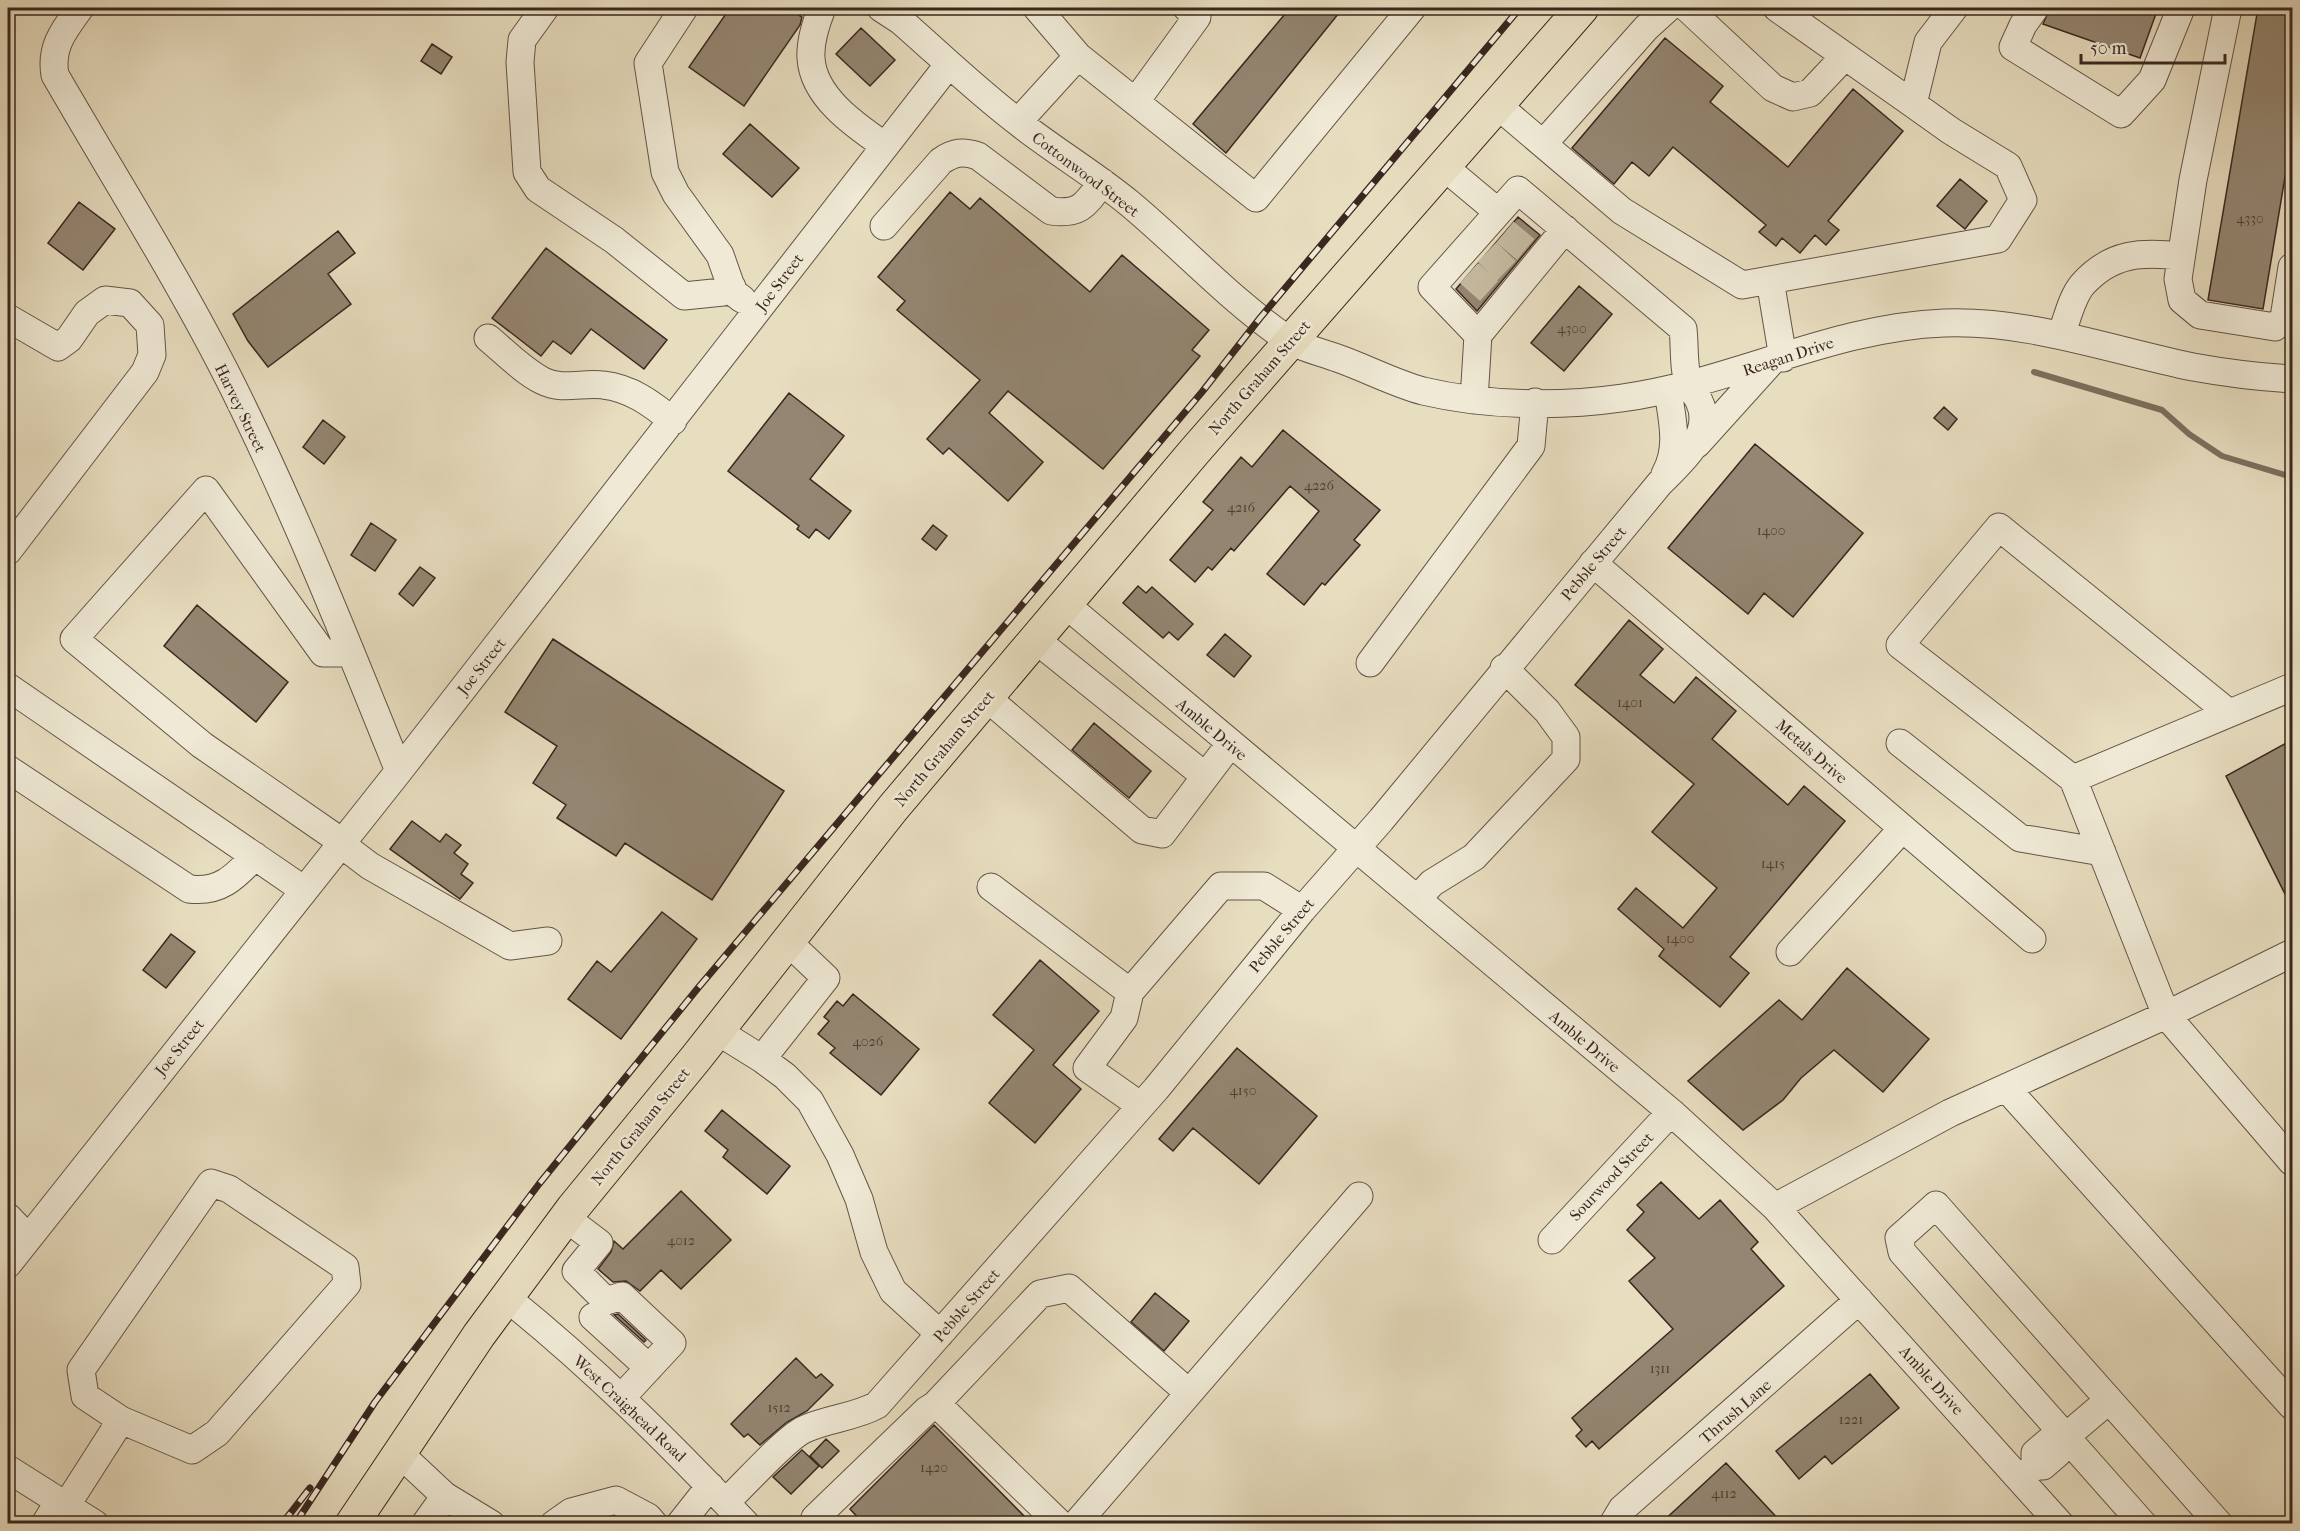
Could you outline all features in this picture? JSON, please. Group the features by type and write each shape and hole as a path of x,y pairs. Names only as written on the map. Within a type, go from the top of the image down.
{"main road":[{"name":"North Graham Street","path":"352,1524 507,1298 566,1218 893,808 1290,341 1582,8"}],"street":[{"name":"Harvey Street","path":"80,8 58,39 52,61 55,75 233,387 351,653 399,771"},
{"path":"545,8 522,40 520,62 527,171 538,189 614,240 684,296 723,292 732,287"},
{"path":"684,8 648,63 664,172 676,194 720,255 733,292 757,312"},
{"path":"822,8 810,56 813,74 831,102 885,146"},
{"name":"Cottonwood Street","path":"881,8 901,21 1018,122 1102,183 1290,341"},
{"path":"1037,8 1078,56 1256,198 1412,8"},
{"path":"1136,101 1197,17 1187,8"},
{"path":"1543,144 1646,27 1668,8"},
{"path":"1688,8 1773,88 1793,98 1810,93 1845,56"},
{"path":"1497,105 1622,211 1742,285 1998,239 2023,200 2008,166 1951,131 1777,8"},
{"path":"1913,104 1928,42 1954,8"},
{"path":"2035,8 2023,25 2013,47 2121,114 2152,80 2181,8"},
{"path":"2228,8 2193,180 2181,256 2178,279 2182,300 2200,315 2276,327 2284,318 2292,267"},
{"path":"1018,122 1078,56"},
{"name":"Joe Street","path":"8,1264 399,771 949,64"},
{"path":"884,226 941,161 951,154 966,152 978,156 1051,211 1066,213 1081,209 1102,183"},
{"path":"1443,166 1498,221"},
{"path":"1478,335 1432,287 1462,267 1480,246 1518,190 1683,329 1679,388"},
{"path":"1474,400 1478,335 1510,292 1564,229"},
{"path":"2061,335 2082,285 2112,261 2145,252 2181,256"},
{"path":"1770,280 1778,359"},
{"path":"8,318 58,346 69,339 87,313 105,300 130,303 150,325 152,355 145,372 8,551"},
{"name":"Reagan Drive","path":"1290,341 1412,387 1474,400 1535,402 1618,399 1679,388 1844,338 1893,328 1943,323 2002,324 2061,335 2192,367 2292,379"},
{"path":"488,338 543,381 576,387 602,384 625,390 646,399 673,421"},
{"name":"Pebble Street","path":"680,1524 801,1431 822,1422 864,1412 877,1405 1141,1106 1660,483 1778,359"},
{"name":"Pebble Street","path":"1660,483 1669,467 1679,388 1700,401 1703,426 1697,442 1685,459"},
{"path":"1370,663 1531,446 1535,402"},
{"path":"351,653 323,653 207,490 74,639 202,746 341,843 370,866 510,946 548,941"},
{"path":"2229,713 1999,527 1900,645 2073,779 2166,1015 2292,1162"},
{"name":"Metals Drive","path":"1593,563 2032,939"},
{"name":"Amble Drive","path":"1065,604 1671,1112 1775,1207 1859,1300 2028,1472 2060,1524"},
{"path":"1036,640 1205,776"},
{"path":"1417,899 1432,883 1474,857 1566,759 1566,737 1547,711 1504,668"},
{"path":"8,687 304,890"},
{"path":"2073,779 2292,687"},
{"path":"987,698 1142,830 1162,834 1230,744"},
{"path":"1900,743 2020,838 2102,852"},
{"path":"8,769 189,889 204,891 229,883 255,856"},
{"path":"1790,952 1902,829"},
{"path":"1141,1106 1087,1068 1124,1018 1130,992 1221,886 1263,886 1302,910"},
{"path":"992,887 1130,992"},
{"path":"762,1059 826,978 788,942"},
{"path":"1775,1207 1950,1113 2166,1015 2292,953"},
{"path":"717,1031 785,1076 810,1101 840,1155 859,1199 874,1252 894,1291 940,1334"},
{"path":"2007,1089 2292,1406"},
{"name":"Sourwood Street","path":"1552,1240 1671,1112"},
{"path":"211,1183 230,1189 345,1267 347,1284 217,1433 192,1450 121,1420 85,1396 81,1370 211,1183"},
{"path":"1076,1524 1359,1196"},
{"path":"2143,1524 1902,1252 1899,1238 1936,1205 2219,1524"},
{"path":"8,1217 28,1238"},
{"path":"566,1218 599,1243 576,1271 600,1309"},
{"path":"816,1522 927,1410 935,1405 1040,1294 1069,1288 1189,1393"},
{"path":"567,1349 600,1309 622,1296 629,1325 672,1343 621,1398"},
{"name":"West Craighead Road","path":"507,1298 621,1398 746,1524"},
{"name":"Thrush Lane","path":"1613,1524 1622,1509 1859,1300"},
{"path":"2028,1472 2043,1466 2058,1453 2065,1438 2109,1400"},
{"path":"935,1405 943,1410 1060,1524"},
{"path":"57,1510 121,1420"},
{"path":"399,1453 445,1496 491,1524"},
{"path":"8,1469 57,1510 95,1524"},
{"path":"425,1524 445,1496"},
{"path":"554,1524 572,1512 616,1500 648,1517 654,1524"}],"building":[{"path":"730,8 788,8 802,17 800,25 744,106 689,67"},
{"path":"1290,8 1343,8 1226,153 1193,124"},
{"path":"2050,8 2158,8 2140,58 2043,24"},
{"path":"2258,8 2292,8 2292,135 2263,309 2208,300"},
{"path":"861,28 895,60 870,86 836,54"},
{"path":"1665,38 1723,86 1710,102 1788,167 1853,89 1903,131 1828,221 1839,230 1826,245 1815,235 1800,253 1782,238 1776,246 1759,232 1766,225 1673,147 1649,176 1632,162 1614,184 1572,148"},
{"path":"432,44 452,57 441,74 421,61"},
{"path":"750,124 799,168 772,197 723,154"},
{"path":"1960,179 1987,201 1965,229 1937,206"},
{"path":"950,192 970,209 980,198 1090,292 1122,255 1209,330 1192,350 1200,356 1103,469 1008,391 989,413 1043,462 1008,501 949,448 943,454 927,439 980,380 897,310 905,301 878,277"},
{"path":"79,202 115,229 83,270 48,243"},
{"path":"1518,217 1540,235 1477,311 1456,289"},
{"path":"338,231 355,253 328,274 351,304 268,367 248,341 233,314"},
{"path":"546,248 667,340 644,369 591,329 571,354 553,341 541,356 492,318"},
{"path":"1579,286 1612,314 1564,371 1531,343"},
{"path":"789,393 844,436 810,479 851,511 829,539 816,529 809,538 797,529 799,526 728,471"},
{"path":"1944,407 1957,419 1948,430 1934,418"},
{"path":"323,420 345,437 324,464 303,447"},
{"path":"1283,430 1380,510 1354,540 1360,545 1325,585 1322,583 1304,605 1267,574 1319,511 1290,486 1234,551 1231,548 1212,570 1208,567 1195,582 1170,560 1213,510 1203,502 1241,457 1252,467"},
{"path":"1755,444 1863,533 1793,617 1764,593 1748,614 1668,548"},
{"path":"371,523 396,540 375,571 351,555"},
{"path":"933,525 947,536 936,550 922,539"},
{"path":"420,567 435,578 413,606 399,594"},
{"path":"1138,586 1146,593 1152,587 1193,624 1178,640 1169,632 1163,638 1123,603"},
{"path":"197,605 288,682 256,722 164,646"},
{"path":"1629,620 1663,649 1640,675 1674,703 1696,677 1736,711 1712,739 1788,805 1804,786 1845,821 1730,957 1749,973 1720,1007 1659,956 1664,949 1618,909 1636,888 1683,928 1717,888 1652,832 1694,784 1575,685"},
{"path":"1225,634 1251,656 1234,677 1207,655"},
{"path":"553,639 784,791 712,900 625,843 616,856 557,818 566,805 533,783 557,746 505,712"},
{"path":"1094,723 1151,771 1129,798 1072,750"},
{"path":"2292,740 2292,908 2226,776"},
{"path":"412,821 440,842 446,834 461,845 454,853 468,864 461,874 473,883 460,899 390,849"},
{"path":"662,912 697,939 621,1039 568,999 597,961 611,972"},
{"path":"171,934 195,952 166,988 143,970"},
{"path":"1040,960 1099,1011 1053,1065 1081,1089 1035,1143 989,1103 1034,1050 993,1015"},
{"path":"1847,968 1929,1039 1883,1092 1834,1050 1801,1078 1783,1100 1743,1130 1688,1081 1779,1000 1802,1020"},
{"path":"853,994 919,1049 881,1095 830,1053 835,1048 818,1034 829,1021 824,1017 837,1001 843,1006"},
{"path":"1237,1048 1317,1116 1259,1184 1193,1128 1173,1151 1159,1139"},
{"path":"722,1110 790,1166 767,1194 723,1157 728,1150 705,1131"},
{"path":"1661,1182 1699,1219 1720,1200 1758,1242 1751,1249 1784,1286 1599,1449 1592,1441 1586,1447 1576,1436 1582,1430 1572,1418 1673,1329 1629,1281 1655,1258 1627,1230 1644,1212 1637,1205"},
{"path":"681,1191 731,1240 681,1289 661,1270 640,1291 626,1281 613,1282 598,1269 611,1252 614,1241 623,1249"},
{"path":"1155,1293 1189,1321 1164,1351 1131,1322"},
{"path":"618,1314 646,1340 644,1342 614,1315"},
{"path":"796,1358 816,1378 821,1374 833,1385 807,1411 787,1422 760,1445 748,1434 744,1437 731,1424"},
{"path":"1870,1374 1899,1408 1832,1464 1825,1456 1799,1479 1776,1451"},
{"path":"934,1425 1032,1524 864,1524 850,1509"},
{"path":"826,1439 839,1451 822,1468 810,1456"},
{"path":"802,1450 819,1466 791,1494 773,1477"},
{"path":"1726,1463 1783,1524 1660,1524"}],"waterway":[{"path":"2034,372 2162,410 2189,434 2222,456 2292,477"}],"tunnel":[{"path":"1505,232 1535,257"},
{"path":"1487,252 1516,280"},
{"path":"1469,273 1499,300"}],"railway":[{"path":"295,1524 375,1402 539,1184 698,988 1202,392 1260,318 1520,8"},
{"path":"282,1524 310,1488"}]}
